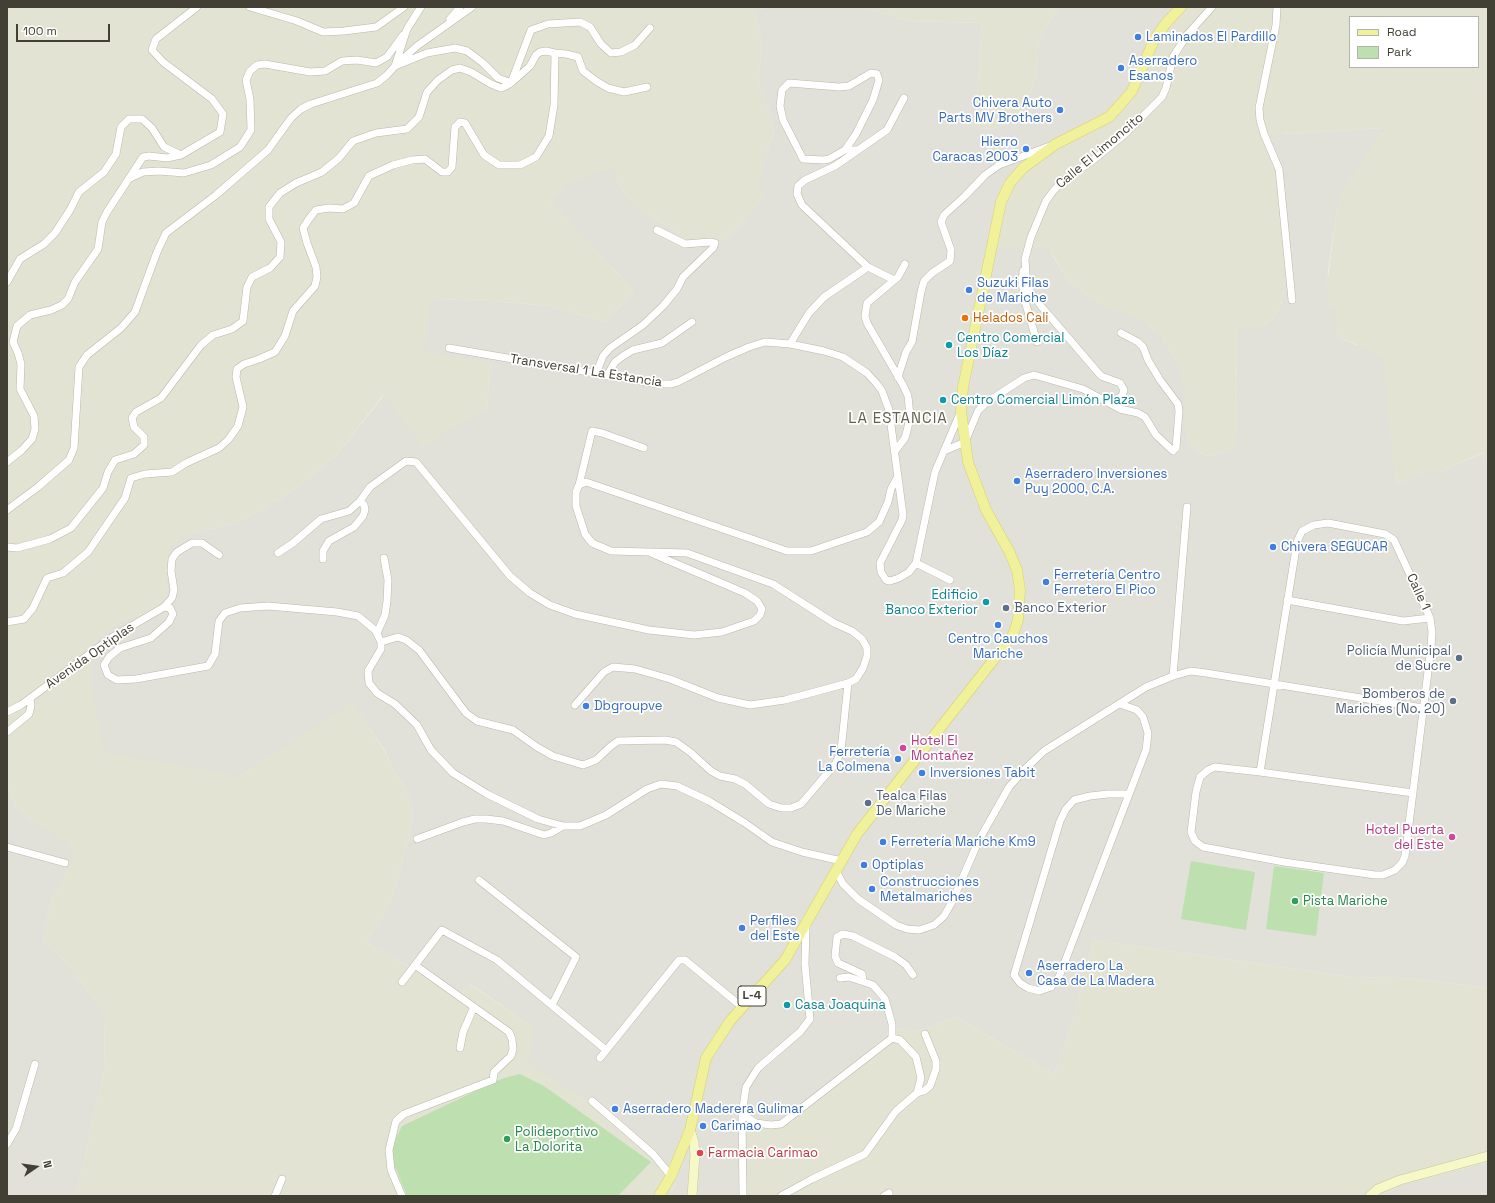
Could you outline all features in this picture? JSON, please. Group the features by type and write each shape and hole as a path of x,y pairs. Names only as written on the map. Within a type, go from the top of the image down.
{"main road":[{"name":"L-4","path":"659,1196 671,1176 690,1130 706,1058 730,1021 785,960 857,834 1013,635 1018,620 1020,590 1017,570 1009,551 986,510 968,462 961,411 963,387 1001,202 1010,183 1023,168 1056,144 1109,117 1132,91 1154,40 1166,23 1181,7"},
{"path":"690,1130 694,1142 695,1155 692,1196"},
{"path":"1370,1196 1378,1189 1400,1180 1488,1156"}],"street":[{"path":"7,462 22,450 32,439 35,430 34,416 20,389 21,364 13,342 17,326 30,316 62,305 68,299 75,282 98,249 102,222 107,212 143,157 149,156 167,158 181,155 220,132 222,114 212,99 163,62 152,50 156,39 197,7"},
{"path":"250,7 259,8 297,21 323,32 376,27 404,7"},
{"path":"130,178 143,172 159,171 184,173 211,165 240,147 251,130 250,99 246,80 250,70 257,66 266,64 310,72 325,71 342,60 357,60 376,64 387,57 421,7"},
{"path":"443,26 460,7"},
{"path":"7,510 69,460 74,448 78,367 87,355 121,328 135,312 157,252 166,233 216,195 268,150 291,118 301,109 311,104 377,83 417,46 443,26 472,7"},
{"name":"Calle El Limoncito","path":"1105,401 1122,396 1124,390 1120,384 1101,376 1041,306 1030,291 1026,275 1025,259 1031,237 1046,201 1054,190 1063,180 1092,161 1124,135 1162,97 1166,88 1173,57 1188,35 1212,7"},
{"path":"1278,7 1260,108 1260,120 1264,134 1279,169 1292,300"},
{"path":"510,83 531,30 548,24 580,22 590,27 601,44 612,53 621,52 635,45 650,28"},
{"path":"395,66 407,29"},
{"path":"395,66 427,54 455,48 467,51 483,63 498,78 510,83"},
{"path":"7,547 17,548 50,539 71,528 103,488 108,472 115,460 134,454 144,445 144,437 134,427 132,418 136,412 162,398 201,345 213,335 232,329 243,321 247,287 252,278 270,268 280,257 281,242 269,218 269,207 280,193 296,183 322,172 339,158 353,141 376,133 407,129 419,117 427,92 438,80 452,70 460,68 466,70 501,88 510,83 530,66 536,55 540,52 546,51 578,57 583,71 608,88 624,92 648,87"},
{"path":"7,622 24,619 33,608 46,578 63,573 88,552 125,498 131,478 145,474 172,472 186,463 219,448 228,440 238,426 243,407 236,377 237,369 244,364 275,352 285,336 293,311 314,286 317,277 316,267 303,228 316,210 329,208 343,209 354,203 369,176 392,165 412,160 425,159 442,172 448,172 452,167 455,127 460,122 465,122 484,155 500,165 520,165 536,157 549,136 554,105 555,53"},
{"path":"845,150 856,134 873,100 878,80 877,74 871,73 850,86 839,87 789,83 782,90 780,106 783,120 803,159 824,160 829,159 845,150 857,150"},
{"path":"894,280 868,267 802,205 797,194 798,186 805,180 835,166 887,130 904,98"},
{"path":"7,282 20,258 44,244 55,233 70,210 79,192 104,172 116,154 121,127 129,119 142,119 152,128 164,147 181,155"},
{"path":"898,377 906,352 912,342 924,281 932,273 950,261 951,250 941,222 944,215 985,175 999,165 1056,144"},
{"path":"596,374 603,356 610,348 643,325 663,306 677,289 683,277 712,248 715,243 685,244 657,230"},
{"path":"1025,259 1022,281 1024,298 1037,342"},
{"path":"895,451 905,438 910,416 908,396 867,323 865,316 867,303 894,280 905,264"},
{"path":"790,344 809,313 824,297 868,267"},
{"path":"607,376 615,362 623,356 634,350 662,343 692,322"},
{"path":"944,451 965,442 978,411 987,402 1024,378 1034,375 1083,389 1120,409 1138,413 1145,417 1156,435 1173,451 1176,448 1179,411 1178,404 1160,380 1148,360 1143,347 1138,342 1121,333"},
{"name":"Transversal 1 La Estancia","path":"449,348 658,384 671,384 749,347 764,342 790,344 824,351 843,357 867,373 882,391 888,404 902,507 902,520 880,563 881,572 886,580 890,581 909,572 916,564"},
{"path":"950,580 916,564 935,472 961,411"},
{"path":"575,705 604,672 613,667 635,669 670,679 718,698 750,704 785,700 848,683 856,679 868,656 867,648 862,639 852,631 834,623 772,584 687,553 611,551 592,543 585,534 576,506 576,492 592,431 602,433 644,448"},
{"path":"278,553 293,543 320,519 349,511 360,501 370,487 399,465 406,461 416,462 510,576 530,593 550,605 576,614 649,630 694,635 722,632 754,621 760,615 762,609 757,601 745,593 649,552"},
{"path":"579,485 586,482 787,551 811,551 867,532 879,522 888,502 891,489 898,476"},
{"path":"323,559 323,551 328,541 354,527 363,516 365,510 364,505 360,501"},
{"path":"1172,676 1187,507"},
{"name":"Calle 1","path":"1260,772 1297,542 1302,532 1314,525 1328,523 1385,534 1394,540 1430,618 1432,632 1405,856 1402,863 1395,870 1383,875 1375,875 1284,862 1203,847 1195,842 1191,832 1196,792 1200,777 1208,770 1215,767 1412,794"},
{"path":"164,607 172,598 174,590 171,571 172,559 177,552 192,543 202,543 219,555"},
{"path":"377,633 385,616 387,601 388,580 384,558"},
{"path":"1287,600 1403,622 1430,618"},
{"name":"Avenida Optiplas","path":"7,712 21,705 111,638 164,607 170,608 173,614 169,622 151,638 120,648 109,657 104,665 108,675 118,680 136,680 208,666 215,654 219,621 225,613 240,608 268,606 336,612 358,616 375,630 381,642"},
{"path":"842,861 802,852 772,842 709,800 677,786 661,784 647,789 606,815 580,826 563,826 538,819 487,794 453,774 431,750 417,725 395,704 376,693 369,683 368,671 381,649 381,642 398,637 406,640 419,650 466,713 477,721 513,730 527,741 553,756 583,765 596,760 618,741 665,740 676,742 690,752 710,771 720,776 735,779 745,784 769,804 781,808 791,808 801,804 836,763 841,751 848,683"},
{"path":"836,871 843,884 858,899 896,925 907,929 919,930 934,925 944,916 952,902 979,840 1009,787 1044,751 1146,687 1172,676 1191,671 1423,708"},
{"path":"7,732 29,714 30,698"},
{"path":"1120,704 1137,710 1143,717 1148,733 1146,750 1059,977 1051,987 1039,991 1028,988 1020,983 1014,975 1060,821 1066,809 1074,800 1090,796 1129,794"},
{"path":"417,839 462,822 475,819 503,821 544,835 551,834 563,826"},
{"path":"9,846 65,863"},
{"path":"479,880 576,957 552,1006"},
{"path":"743,1196 742,1114 746,1088 758,1068 800,1032 810,1019 805,964 806,924"},
{"path":"402,982 442,930 497,960 606,1050"},
{"path":"863,981 862,974 838,963 835,956 837,937 843,934 853,936 895,957 906,966 913,976"},
{"path":"600,1058 679,960 685,960 742,1007"},
{"path":"402,1196 391,1170 389,1150 396,1121 404,1114 494,1080 494,1072 511,1056 514,1049 509,1032 415,965"},
{"path":"840,978 850,977 873,985 885,999 892,1024 892,1038"},
{"path":"460,1048 463,1032 474,1007"},
{"path":"781,1196 812,1179 865,1154 896,1111 917,1093 924,1091 930,1086 936,1069 936,1061 925,1034"},
{"path":"742,1114 756,1122 771,1125 781,1124 892,1038"},
{"path":"892,1038 900,1040 916,1057 921,1078 917,1093"},
{"path":"7,1144 16,1128 35,1064"},
{"path":"592,1101 653,1154 671,1176"},
{"path":"275,1196 282,1178"}],"shaded area":[{"path":"7,7 770,7 754,10 762,42 759,76 760,86 768,108 774,133 765,156 764,196 734,232 715,245 689,245 674,230 640,210 625,195 616,178 562,188 550,202 634,291 605,322 550,306 491,301 431,299 491,363 487,407 423,448 383,395 336,456 288,494 243,520 224,526 191,533 167,562 167,585 165,598 153,610 126,620 240,776 352,702 384,750 393,769 406,789 413,815 409,839 390,904 366,943 461,996 469,984 535,1028 570,1091 626,1125 642,1141 667,1175 676,1183 669,1196 76,1196 104,1070 105,1013 64,960 43,940 50,904 70,866 66,843 29,819 17,809 7,786"},
{"path":"770,7 864,7 907,21 982,23 975,128 992,129 1009,123 1020,112 1028,100 1036,77 1039,38 1059,7 1175,7 1134,84 1117,102 1088,122 1037,150 1014,172 992,246 1048,248 1067,279 1092,301 1130,315 1146,323 1162,337 1177,363 1182,376 1185,393 1185,427 1190,444 1204,455 1211,456 1236,447 1237,327 1263,327 1275,317 1283,299 1286,268 1278,166 1269,135 1384,128 1343,192 1337,209 1328,271 1327,305 1335,307 1335,330 1341,338 1383,358 1393,462 1398,484 1422,472 1440,472 1483,453 1488,465 1488,988 1416,979 1384,977 1358,978 1094,940 1074,1016 1054,1074 956,1017 920,1031 890,1028 886,1036 855,1064 787,1116 770,1122 739,1114 738,1143 744,1196 669,1196 676,1183 667,1175 642,1141 626,1125 570,1091 528,1061 535,1028 470,984 460,996 422,973 366,943 390,904 409,839 413,815 406,789 393,769 384,749 352,703 240,776 105,753 92,692 91,647 106,632 126,620 153,610 165,598 169,549 180,538 191,533 224,526 243,520 288,494 336,456 384,395 423,447 487,407 491,363 424,352 431,299 491,301 550,306 605,322 634,291 550,202 562,188 582,178 613,167 616,178 625,195 640,210 674,230 689,245 715,245 734,232 764,196 760,188 765,156 774,133 768,108 760,86 759,76 762,42 754,10"},
{"path":"864,7 1059,7 1039,38 1036,77 1028,100 1020,112 1009,123 992,129 975,128 982,23 907,21"},
{"path":"1175,7 1488,7 1488,465 1482,453 1440,472 1422,472 1398,484 1393,462 1357,345 1341,338 1335,330 1335,307 1327,305 1327,285 1337,209 1343,192 1383,128 1290,134 1283,133 1278,166 1286,268 1283,299 1275,317 1263,327 1237,327 1236,447 1211,456 1204,455 1190,444 1185,427 1185,393 1177,363 1162,337 1146,323 1092,301 1067,279 1053,255 992,247 998,204 1020,165 1037,150"},
{"path":"7,786 17,809 29,819 67,843 72,853 70,866 50,904 43,940 64,960 105,1013 104,1070 76,1196 7,1196"},
{"path":"1094,940 1358,978 1384,977 1416,979 1488,988 1488,1162 1400,1185 1383,1196 744,1196 738,1143 739,1114 877,1044 886,1036 890,1028 920,1031 956,1017 1054,1074 1074,1016"},
{"path":"1488,1162 1488,1196 1383,1196 1400,1185"}],"green space":[{"path":"1191,861 1255,872 1246,930 1181,919"},
{"name":"Pista Mariche","path":"1274,866 1324,873 1316,936 1266,929"},
{"name":"Polideportivo La Dolorita","path":"520,1074 544,1086 651,1162 618,1196 407,1196 389,1152 402,1126 501,1079"}],"place":[{"name":"Laminados El Pardillo","path":"1138,37"},
{"name":"Aserradero Esanos","path":"1121,68"},
{"name":"Chivera Auto Parts MV Brothers","path":"1060,110"},
{"name":"Hierro Caracas 2003","path":"1026,149"},
{"name":"Suzuki Filas de Mariche","path":"969,290"},
{"name":"Helados Cali","path":"965,318"},
{"name":"Centro Comercial Los Díaz","path":"949,345"},
{"name":"Centro Comercial Limón Plaza","path":"943,400"},
{"name":"Aserradero Inversiones Puy 2000, C.A.","path":"1017,481"},
{"name":"Chivera SEGUCAR","path":"1273,547"},
{"name":"Ferretería Centro Ferretero El Pico","path":"1046,582"},
{"name":"Edificio Banco Exterior","path":"986,602"},
{"name":"Banco Exterior","path":"1006,608"},
{"name":"Centro Cauchos Mariche","path":"998,625"},
{"name":"Policía Municipal de Sucre","path":"1459,658"},
{"name":"Bomberos de Mariches (No. 20)","path":"1453,701"},
{"name":"Dbgroupve","path":"586,706"},
{"name":"Hotel El Montañez","path":"903,748"},
{"name":"Ferretería La Colmena","path":"898,759"},
{"name":"Inversiones Tabit","path":"922,773"},
{"name":"Tealca Filas De Mariche","path":"868,803"},
{"name":"Hotel Puerta del Este","path":"1452,837"},
{"name":"Ferretería Mariche Km9","path":"883,842"},
{"name":"Optiplas","path":"864,865"},
{"name":"Construcciones Metalmariches","path":"872,889"},
{"name":"Pista Mariche","path":"1295,901"},
{"name":"Perfiles del Este","path":"742,928"},
{"name":"Aserradero La Casa de La Madera","path":"1029,973"},
{"name":"Casa Joaquina","path":"787,1005"},
{"name":"Aserradero Maderera Gulimar","path":"615,1109"},
{"name":"Carimao","path":"703,1126"},
{"name":"Polideportivo La Dolorita","path":"507,1139"},
{"name":"Farmacia Carimao","path":"700,1153"}],"district":[{"name":"LA ESTANCIA","path":"898,419"}]}
